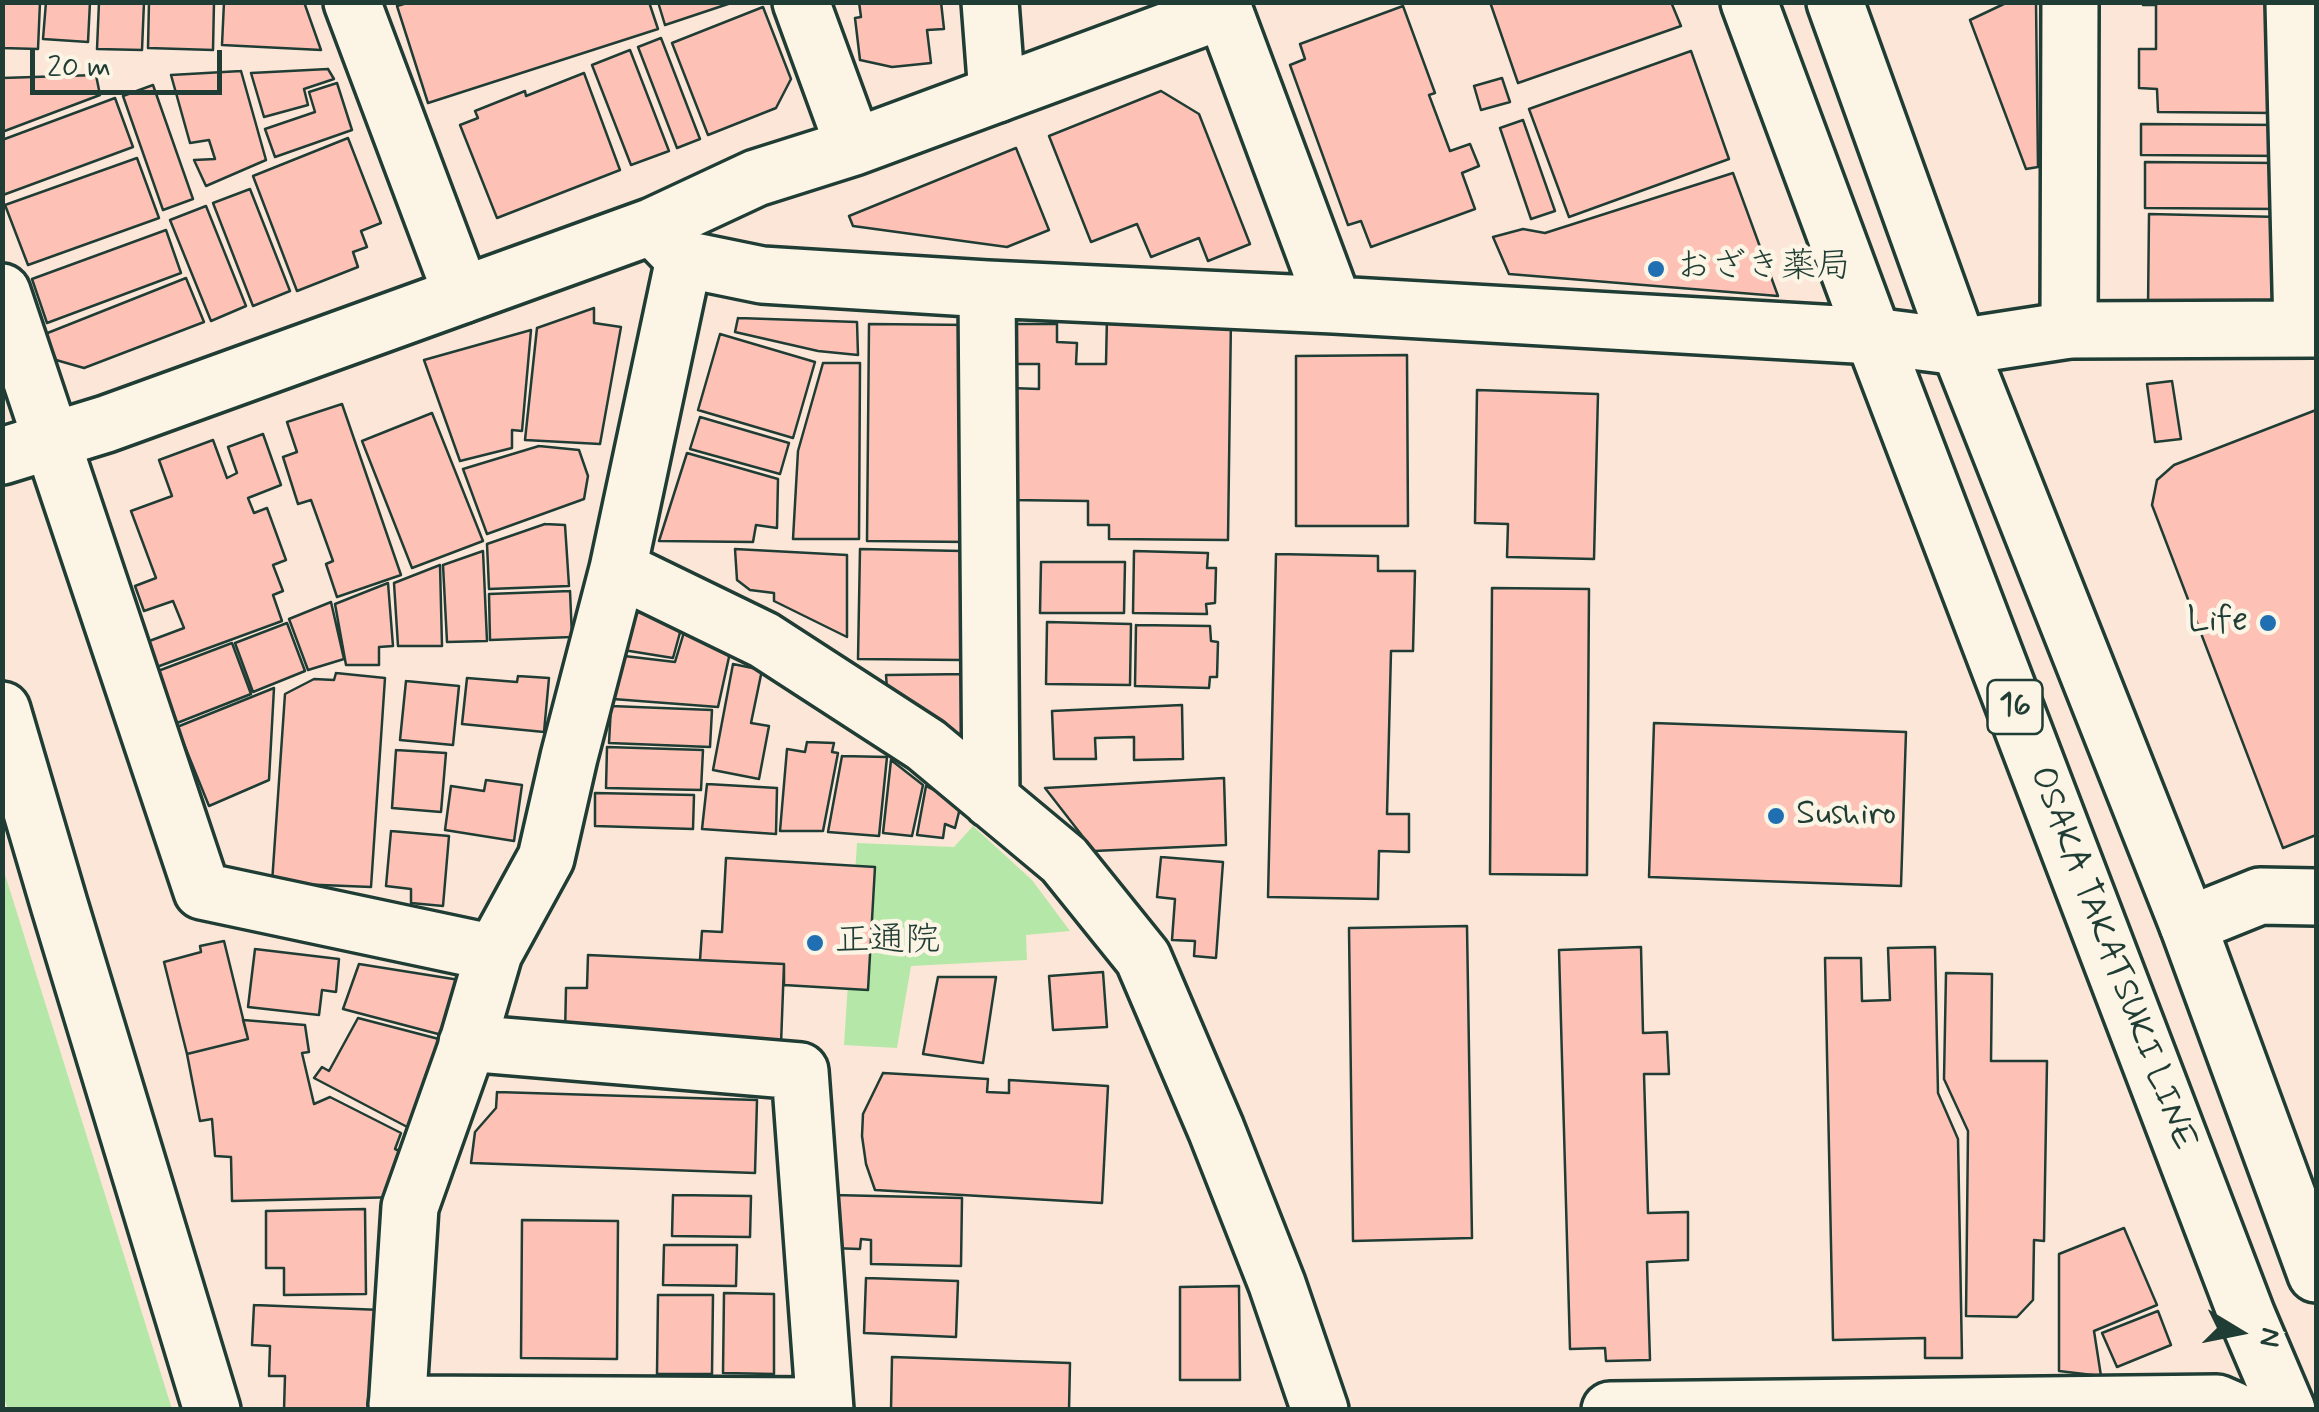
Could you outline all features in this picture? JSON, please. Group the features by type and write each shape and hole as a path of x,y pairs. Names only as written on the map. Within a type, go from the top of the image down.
{"street":[{"path":"352,2 462,295"},
{"path":"800,2 854,147"},
{"path":"990,2 998,94"},
{"name":"OSAKA TAKATSUKI LINE","path":"1749,2 2240,1298 2287,1410"},
{"name":"16","path":"1834,2 1959,346 2188,925 2316,1274"},
{"path":"2069,330 2070,2"},
{"path":"668,242 762,275 1873,336 1959,346 2069,330 2310,329 2294,2"},
{"path":"28,448 106,424 462,295 668,242 756,178 854,147 1229,5 1334,305"},
{"path":"467,1043 800,1071 825,1408 397,1407 410,1207 494,953 546,858 618,569 668,242"},
{"path":"987,290 991,800"},
{"path":"2,292 28,448 202,891 494,953"},
{"path":"618,569 764,640 926,745 1064,860 1143,958 1277,1284 1320,1410"},
{"path":"2,710 212,1410"},
{"path":"2188,925 2260,896 2316,897"},
{"path":"1610,1410 2217,1403 2233,1410"}],"green space":[{"path":"973,826 1032,880 1070,931 1026,935 1027,960 911,966 897,1048 844,1045 857,843 954,847"},
{"path":"2,868 172,1409 8,1409 2,1393"}],"building":[{"path":"2,2 40,2 38,49 2,48"},
{"path":"46,2 90,2 88,42 43,39"},
{"path":"99,2 144,2 142,50 97,49"},
{"path":"149,2 214,2 213,50 148,48"},
{"path":"224,2 304,2 321,50 222,45"},
{"path":"410,2 649,2 658,29 428,103 397,6"},
{"path":"658,2 734,2 665,25"},
{"path":"859,2 941,2 944,29 927,30 931,63 892,67 860,60 855,18 861,17"},
{"path":"1490,2 1671,2 1681,26 1518,83"},
{"path":"2008,2 2036,2 2038,167 2026,169 1970,20"},
{"path":"2143,2 2277,2 2275,113 2158,112 2157,89 2139,88 2139,49 2156,49 2156,5"},
{"path":"1403,6 1435,93 1429,95 1450,151 1470,144 1479,166 1462,173 1475,209 1371,247 1361,221 1348,225 1290,65 1305,59 1300,44"},
{"path":"763,7 791,79 776,108 708,135 672,43"},
{"path":"661,38 700,139 677,148 638,47"},
{"path":"630,50 669,151 631,165 592,65"},
{"path":"1691,51 1729,159 1569,217 1529,109"},
{"path":"328,69 334,79 304,89 308,105 264,117 251,73"},
{"path":"241,71 266,160 206,186 194,160 215,159 209,140 190,143 171,75"},
{"path":"584,73 620,170 497,218 460,125 478,118 475,111"},
{"path":"96,75 100,95 2,132 2,78"},
{"path":"1502,78 1510,102 1481,110 1474,86"},
{"path":"337,83 352,130 275,157 265,129 315,112 309,92"},
{"path":"153,85 193,199 163,210 123,96"},
{"path":"1161,91 1199,114 1250,244 1208,261 1199,238 1151,257 1137,224 1091,242 1049,136"},
{"path":"115,98 133,147 3,195 2,140"},
{"path":"1523,120 1555,211 1531,219 1500,128"},
{"path":"2141,124 2284,125 2284,156 2141,155"},
{"path":"348,138 381,223 361,231 367,247 353,252 358,267 297,291 253,176"},
{"path":"1016,148 1049,230 1007,247 853,226 849,216"},
{"path":"137,158 159,218 28,265 5,205"},
{"path":"2145,162 2280,163 2280,209 2145,208"},
{"path":"1733,173 1778,296 1509,274 1493,237 1523,229 1545,233"},
{"path":"250,189 290,291 253,306 213,203"},
{"path":"206,206 246,306 211,321 170,220"},
{"path":"2149,214 2280,217 2278,312 2148,309"},
{"path":"166,230 181,273 47,323 32,279"},
{"path":"186,278 204,322 84,368 56,360 45,334"},
{"path":"594,308 594,323 621,327 600,444 525,440 537,328"},
{"path":"1107,316 1231,317 1228,540 1109,539 1109,525 1088,525 1088,501 1009,500 1011,388 1039,389 1039,364 1007,364 1007,324 1057,324 1057,342 1077,343 1076,364 1106,364"},
{"path":"738,318 857,322 858,355 818,351 735,332"},
{"path":"869,324 971,325 969,542 867,541"},
{"path":"531,330 522,431 512,430 512,448 460,461 424,360"},
{"path":"720,334 815,362 793,438 698,410"},
{"path":"1407,355 1408,526 1296,526 1296,356"},
{"path":"823,363 860,363 859,539 793,539 798,451"},
{"path":"2172,381 2181,439 2155,442 2147,384"},
{"path":"1477,390 1598,394 1594,559 1507,557 1508,524 1475,523"},
{"path":"342,404 401,575 337,597 326,564 333,561 311,500 298,504 283,457 297,452 287,422"},
{"path":"2316,410 2316,835 2283,848 2152,505 2157,480 2174,465"},
{"path":"432,413 483,541 412,568 362,441"},
{"path":"700,417 789,443 780,474 690,449"},
{"path":"263,434 281,485 248,498 254,513 267,508 286,560 273,565 283,591 273,595 282,621 154,668 144,643 184,628 173,601 144,611 135,586 156,578 131,511 172,496 159,460 213,440 227,478 237,473 228,447"},
{"path":"539,446 579,450 588,476 584,499 487,534 463,469"},
{"path":"687,453 778,479 777,528 756,525 753,542 659,541"},
{"path":"545,524 565,525 569,586 489,589 487,544"},
{"path":"735,549 847,555 847,637 774,601 774,593 750,590 737,580"},
{"path":"860,549 963,551 961,660 858,659"},
{"path":"483,551 487,641 447,642 443,565"},
{"path":"1134,551 1208,553 1207,568 1216,568 1215,603 1206,604 1207,614 1133,613"},
{"path":"1276,554 1378,556 1378,571 1415,571 1413,651 1391,651 1387,814 1409,814 1409,852 1379,851 1378,899 1268,897"},
{"path":"1041,562 1125,562 1124,613 1040,613"},
{"path":"440,565 442,646 398,646 394,583"},
{"path":"388,583 393,646 379,647 379,665 346,665 335,604"},
{"path":"1492,588 1589,589 1587,875 1490,874"},
{"path":"570,591 572,637 490,640 489,594"},
{"path":"331,602 344,659 308,670 289,619"},
{"path":"669,604 684,618 673,658 617,649 621,617"},
{"path":"688,619 731,648 718,707 613,699 616,655 675,662"},
{"path":"1047,622 1131,624 1130,685 1046,684"},
{"path":"287,623 305,671 253,692 235,643"},
{"path":"1136,625 1210,626 1211,641 1218,642 1217,677 1210,677 1209,688 1135,686"},
{"path":"232,643 251,694 177,723 158,671"},
{"path":"733,664 762,670 751,723 769,726 759,779 713,770"},
{"path":"336,673 385,678 371,887 272,883 285,694 314,679 334,680"},
{"path":"969,674 970,743 887,689 886,675"},
{"path":"518,676 549,678 544,732 462,724 467,678 517,682"},
{"path":"406,681 459,686 453,745 400,740"},
{"path":"274,688 269,780 209,806 177,727"},
{"path":"1182,705 1183,759 1134,760 1134,737 1095,738 1096,759 1054,759 1052,711"},
{"path":"611,706 712,710 710,747 609,743"},
{"path":"1654,723 1906,732 1901,886 1649,877"},
{"path":"807,742 834,743 832,752 838,753 823,831 780,831 787,749 805,752"},
{"path":"607,747 703,750 701,790 606,788"},
{"path":"396,750 446,753 441,812 392,808"},
{"path":"842,756 887,757 879,836 828,832"},
{"path":"891,760 923,785 912,836 883,833"},
{"path":"1224,778 1226,845 1094,851 1045,788"},
{"path":"486,780 522,785 514,841 445,830 451,786 484,791"},
{"path":"707,784 777,788 776,834 702,829"},
{"path":"926,786 961,804 955,828 945,824 943,838 917,835"},
{"path":"595,793 694,795 693,829 595,826"},
{"path":"391,831 449,836 443,906 411,903 411,889 386,886"},
{"path":"1161,857 1223,862 1216,958 1194,956 1195,941 1172,940 1175,899 1157,897"},
{"path":"726,858 875,867 868,990 784,985 784,964 700,960 702,931 722,932"},
{"path":"1467,926 1472,1238 1353,1241 1349,928"},
{"path":"224,941 248,1039 187,1054 164,962 201,952 200,946"},
{"path":"1641,947 1643,1033 1667,1032 1669,1074 1644,1074 1648,1213 1688,1212 1688,1260 1647,1262 1650,1360 1606,1361 1605,1348 1570,1349 1559,950"},
{"path":"1935,947 1938,1093 1958,1139 1962,1358 1925,1358 1925,1338 1833,1340 1825,958 1861,958 1862,1001 1890,1000 1888,948"},
{"path":"255,949 339,959 336,992 322,990 319,1015 248,1007"},
{"path":"588,955 784,964 781,1044 565,1035 566,988 587,988"},
{"path":"359,964 472,982 461,1040 343,1009"},
{"path":"1103,972 1107,1027 1053,1030 1049,976"},
{"path":"1946,973 1992,974 1991,1061 2047,1061 2044,1241 2034,1240 2033,1300 2017,1317 1966,1316 1968,1131 1944,1079"},
{"path":"938,977 996,977 983,1063 923,1054"},
{"path":"358,1018 458,1044 413,1130 314,1078 322,1067 329,1071"},
{"path":"243,1020 305,1025 309,1052 302,1053 314,1104 330,1097 401,1133 395,1149 406,1154 401,1197 232,1201 231,1157 215,1156 212,1119 200,1121 187,1054 248,1039"},
{"path":"883,1073 988,1079 987,1092 1009,1093 1009,1080 1108,1086 1102,1203 875,1190 866,1164 863,1114"},
{"path":"497,1092 757,1100 755,1173 471,1163 475,1132 496,1108"},
{"path":"673,1195 751,1196 750,1237 672,1236"},
{"path":"833,1195 962,1198 961,1266 871,1264 871,1240 861,1239 860,1249 831,1248"},
{"path":"365,1209 366,1294 284,1295 284,1268 266,1268 266,1211"},
{"path":"522,1220 618,1221 617,1359 521,1358"},
{"path":"2124,1228 2157,1305 2094,1331 2101,1376 2059,1371 2059,1254"},
{"path":"664,1245 737,1245 736,1286 663,1285"},
{"path":"866,1278 958,1281 956,1337 864,1333"},
{"path":"1239,1286 1240,1380 1180,1380 1180,1287"},
{"path":"724,1293 774,1294 774,1374 723,1373"},
{"path":"658,1295 713,1295 712,1374 657,1374"},
{"path":"254,1305 382,1310 378,1410 284,1410 285,1376 269,1376 270,1346 252,1345"},
{"path":"2158,1311 2171,1345 2117,1367 2102,1333"},
{"path":"892,1357 1070,1363 1069,1410 891,1410"}],"place":[{"name":"おざき薬局","path":"1656,269"},
{"name":"Life","path":"2268,623"},
{"name":"Sushiro","path":"1776,816"},
{"name":"正通院","path":"815,943"}]}
